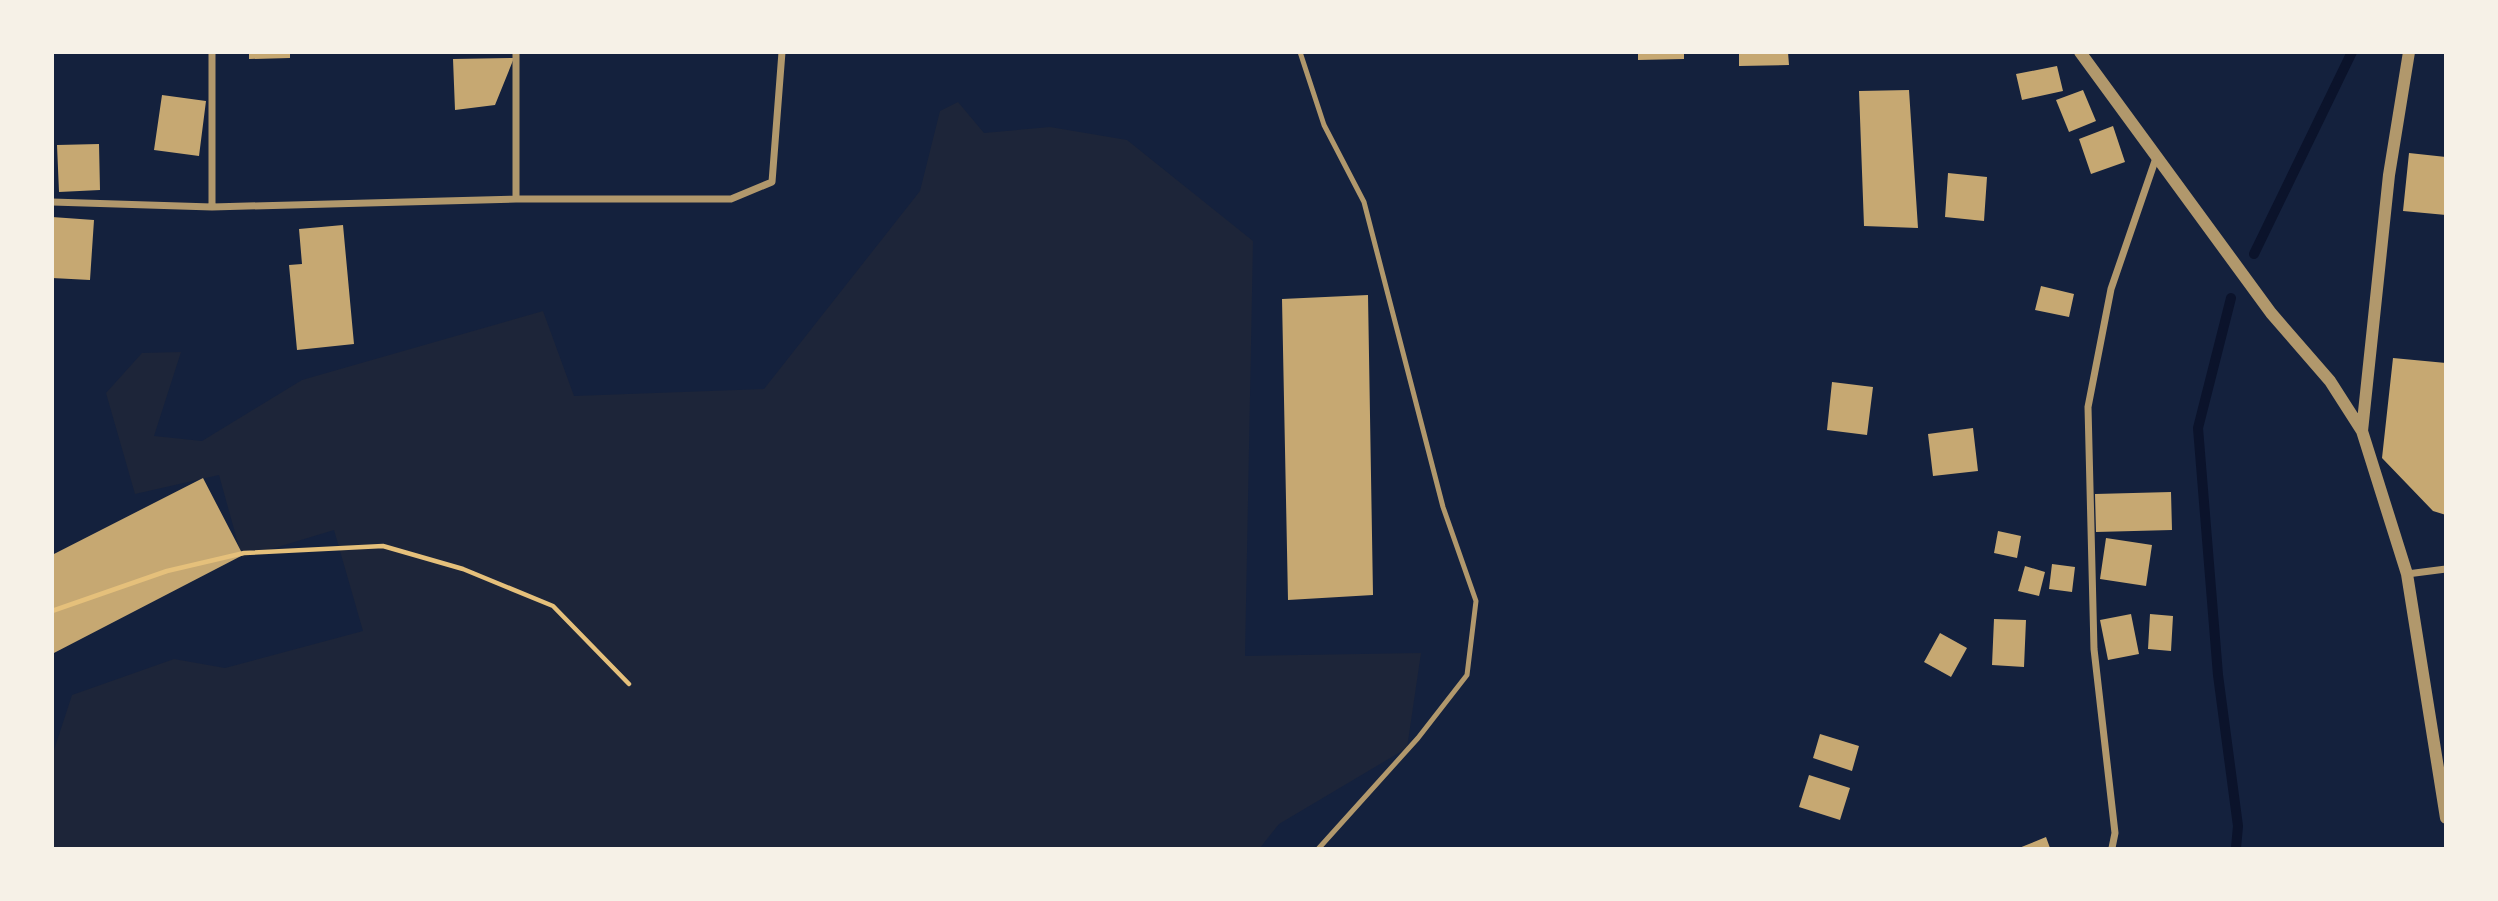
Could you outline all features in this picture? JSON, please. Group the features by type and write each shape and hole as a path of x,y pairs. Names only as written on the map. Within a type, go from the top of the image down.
{"street":[{"path":"212,52 212,207"},
{"path":"516,52 516,199"},
{"path":"52,202 212,207 516,199 731,199 772,181 782,52"},
{"path":"2080,52 2271,313 2330,381 2362,431 2407,574 2445,818"},
{"path":"2362,431 2389,175 2409,52"},
{"path":"2112,849 2115,833 2094,649 2088,407 2111,289 2156,158"},
{"path":"2407,574 2445,569"}],"lane":[{"path":"1300,52 1324,125 1364,202 1443,507 1476,601 1467,675 1418,738 1319,849"}],"path":[{"path":"52,611 167,571 244,553 383,546 463,569 553,606 629,684"}],"shaded area":[{"path":"958,102 984,133 1050,127 1127,140 1253,241 1245,656 1421,653 1407,748 1279,824 1260,848 53,848 53,753 72,695 174,659 225,668 363,631 334,530 242,558 219,475 135,494 106,393 142,353 181,352 154,436 202,441 302,380 543,311 574,396 764,389 920,191 940,111"}],"building":[{"path":"249,52 290,52 290,58 249,59"},
{"path":"1638,52 1684,52 1684,59 1638,60"},
{"path":"1739,52 1788,52 1789,65 1739,66"},
{"path":"514,58 495,105 455,110 453,59"},
{"path":"2057,66 2063,91 2022,100 2016,74"},
{"path":"1909,90 1918,228 1864,226 1859,91"},
{"path":"2083,90 2096,121 2069,132 2056,100"},
{"path":"162,95 206,101 199,156 154,150"},
{"path":"2113,126 2125,162 2091,174 2079,139"},
{"path":"99,144 100,190 59,192 57,145"},
{"path":"2409,153 2446,157 2446,215 2403,211"},
{"path":"1948,173 1987,177 1984,221 1945,217"},
{"path":"52,217 94,220 90,280 52,278"},
{"path":"343,225 354,344 297,350 289,265 302,264 299,229"},
{"path":"2041,286 2074,294 2069,317 2035,310"},
{"path":"1368,295 1373,595 1288,600 1282,299"},
{"path":"2393,358 2446,363 2446,515 2433,511 2382,458"},
{"path":"1832,382 1873,387 1867,435 1827,430"},
{"path":"1973,428 1978,471 1933,476 1928,434"},
{"path":"203,478 243,555 52,654 52,555"},
{"path":"2171,492 2172,530 2096,532 2095,494"},
{"path":"1998,531 2021,536 2017,558 1994,553"},
{"path":"2106,538 2152,545 2146,586 2100,579"},
{"path":"2052,564 2075,567 2072,592 2049,589"},
{"path":"2025,566 2045,572 2039,596 2018,591"},
{"path":"2131,614 2139,654 2108,660 2100,620"},
{"path":"2150,614 2173,616 2171,651 2148,649"},
{"path":"1994,619 2026,620 2024,667 1992,665"},
{"path":"1940,633 1967,648 1951,677 1924,662"},
{"path":"1820,734 1859,746 1852,771 1813,758"},
{"path":"1809,775 1850,788 1840,820 1799,807"},
{"path":"2046,837 2050,848 2019,848"}],"waterway":[{"path":"2254,254 2352,52"},
{"path":"2231,298 2198,428 2218,675 2238,826 2236,848"}]}
